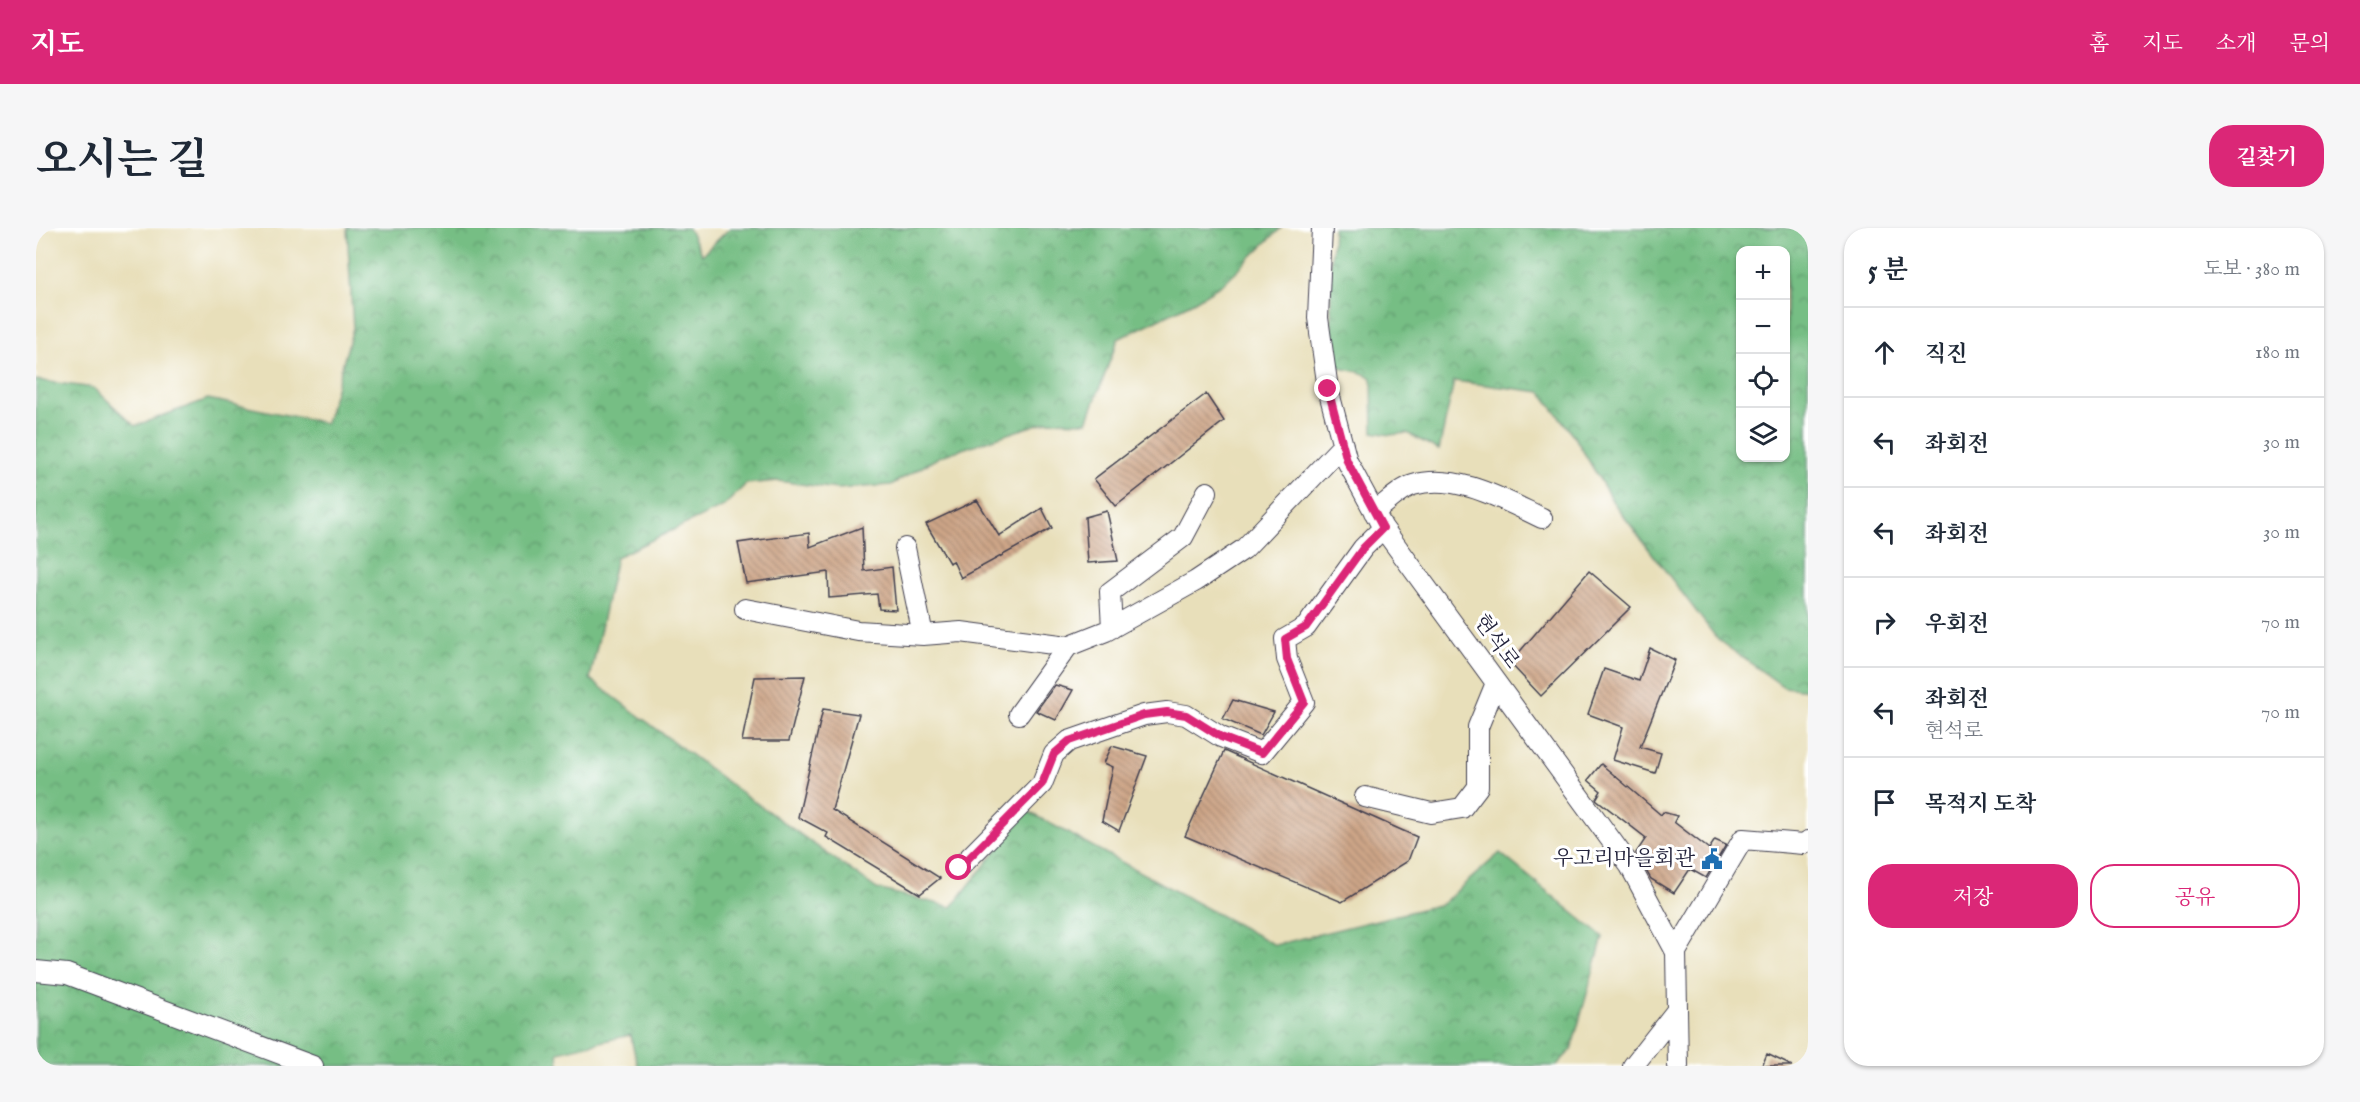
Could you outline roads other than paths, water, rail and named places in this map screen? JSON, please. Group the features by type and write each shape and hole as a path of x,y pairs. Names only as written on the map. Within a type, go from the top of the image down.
{"street":[{"name":"현석로","path":"1322,228 1318,318 1328,389 1347,461 1379,520 1630,866 1676,952 1678,1066"},
{"path":"745,609 858,631 922,635 961,632 1068,646 1112,628 1196,581 1244,549 1343,445"},
{"path":"959,868 1042,784 1054,754 1069,741 1144,715 1167,712 1186,715 1221,737 1262,753 1304,702 1287,659 1285,639 1306,627 1363,548 1379,520 1410,485 1439,480 1492,494 1542,518"},
{"path":"1112,628 1110,592 1183,537 1207,492"},
{"path":"905,548 922,635"},
{"path":"1019,714 1068,646"},
{"path":"1365,797 1431,813 1462,808 1478,787 1478,726 1496,683"},
{"path":"1676,952 1743,839 1804,844 1808,841"},
{"path":"36,971 67,974 313,1066"},
{"path":"1633,1066 1677,1010"}],"place":[{"name":"우고리마을회관","path":"1712,859"}]}
